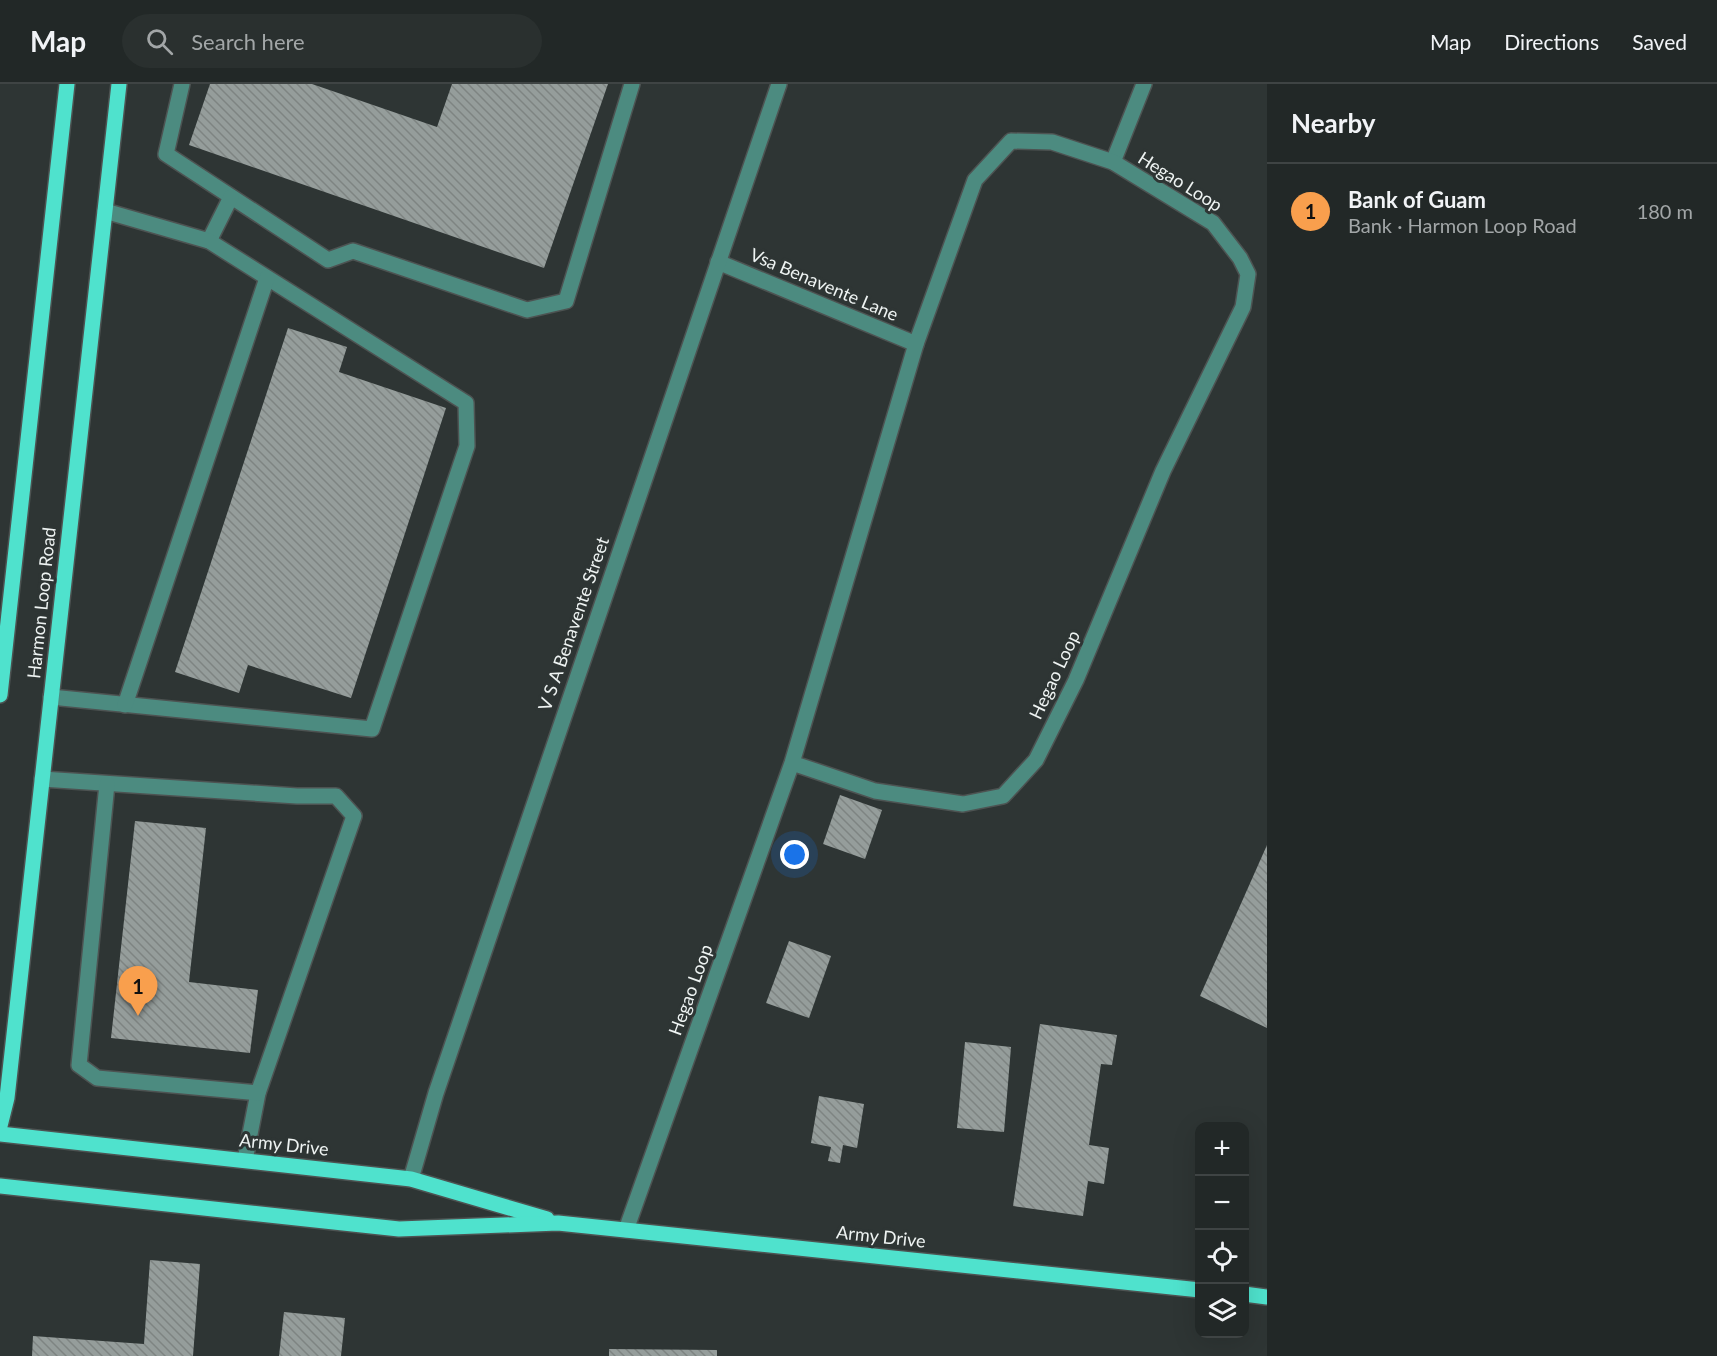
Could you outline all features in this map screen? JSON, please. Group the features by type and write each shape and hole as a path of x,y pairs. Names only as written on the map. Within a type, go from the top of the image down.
{"main road":[{"name":"Harmon Loop Road","path":"0,695 67,84"},
{"name":"Harmon Loop Road","path":"0,1126 7,1098 119,84"},
{"name":"Army Drive","path":"0,1134 411,1179 558,1223"},
{"name":"Army Drive","path":"0,1186 399,1229 558,1223 1195,1289"},
{"path":"1249,1295 1267,1297"}],"street":[{"path":"182,84 166,154 328,260 353,251 527,310 566,301 632,84"},
{"name":"V S A Benavente Street","path":"411,1179 436,1093 779,84"},
{"path":"1113,162 1144,84"},
{"name":"Hegao Loop","path":"626,1230 792,763 916,344 975,180 1011,141 1052,142 1113,162 1213,223 1240,258 1248,274 1243,307 1163,471 1076,680 1036,760 1003,796 963,804 875,791 792,763"},
{"path":"209,241 231,196"},
{"path":"51,697 372,729 467,446 466,404 209,241 105,211"},
{"name":"Vsa Benavente Lane","path":"718,262 916,344"},
{"path":"125,705 267,278"},
{"path":"42,779 297,796 336,796 354,816 258,1093 245,1160"},
{"path":"107,783 79,1065 97,1078 258,1093"}],"building":[{"path":"210,84 312,84 437,127 452,84 608,84 544,268 189,145"},
{"path":"288,328 347,347 339,372 446,408 351,698 248,665 239,693 175,672"},
{"path":"840,795 882,810 865,859 823,844"},
{"path":"135,821 206,828 189,982 258,990 250,1053 111,1038"},
{"path":"1267,845 1267,1028 1200,996"},
{"path":"789,941 831,956 809,1018 766,1003"},
{"path":"1040,1024 1117,1035 1112,1065 1101,1064 1089,1145 1109,1148 1104,1184 1088,1181 1083,1216 1013,1206"},
{"path":"965,1042 1011,1047 1004,1132 957,1128"},
{"path":"819,1096 864,1104 857,1148 843,1145 840,1163 828,1161 831,1147 811,1143"},
{"path":"150,1260 200,1264 193,1356 32,1356 33,1336 144,1344"},
{"path":"284,1312 345,1318 341,1356 279,1356"},
{"path":"609,1349 717,1350 717,1356 609,1356"}],"place":[{"name":"Bank of Guam","path":"138,1016"}]}
